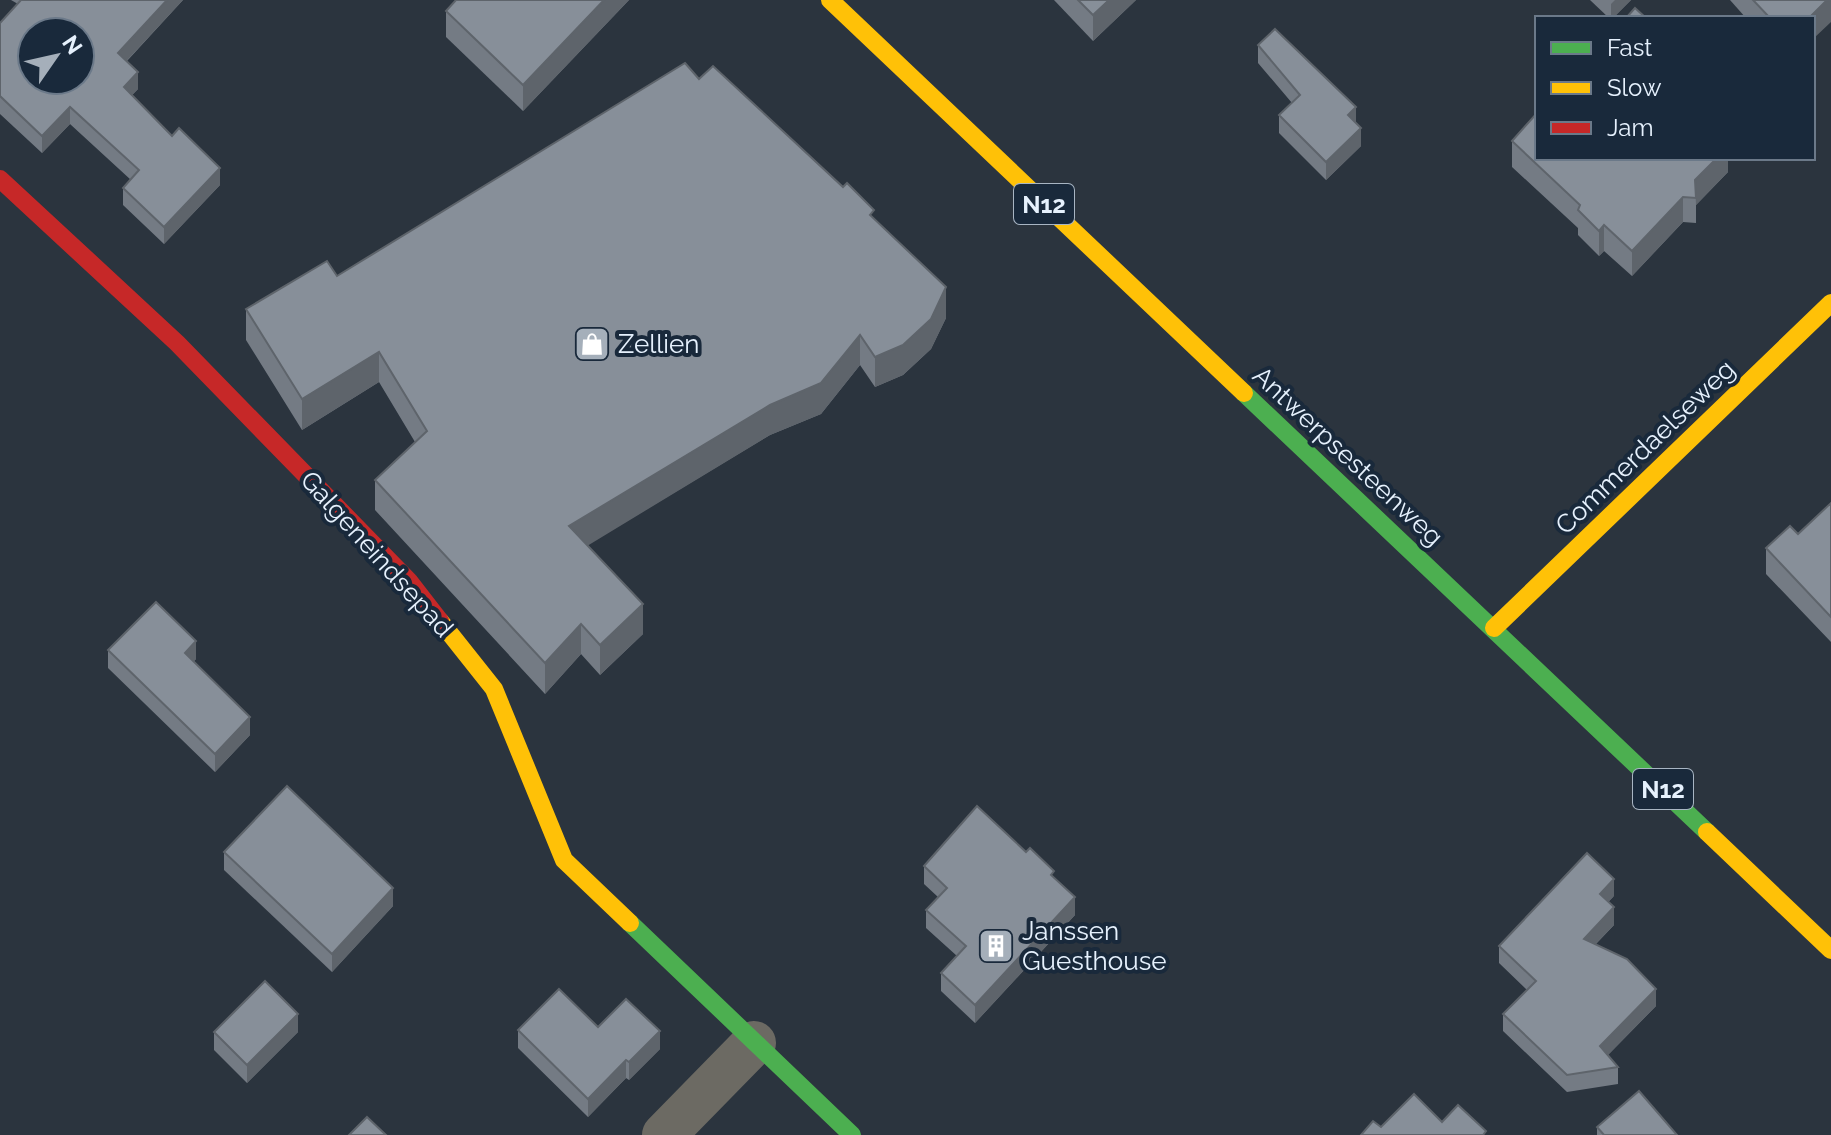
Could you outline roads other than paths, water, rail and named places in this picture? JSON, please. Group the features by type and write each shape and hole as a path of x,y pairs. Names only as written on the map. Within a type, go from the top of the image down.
{"street":[{"name":"Antwerpsesteenweg","path":"830,0 1831,950"},
{"name":"Galgeneindsepad","path":"0,179 177,343 409,581 494,689 564,860 852,1135"},
{"name":"Commerdaelseweg","path":"1494,628 1831,303"},
{"path":"664,1135 754,1043"}],"place":[{"name":"Zellien","path":"592,344"},
{"name":"Janssen Guesthouse","path":"996,946"}]}
